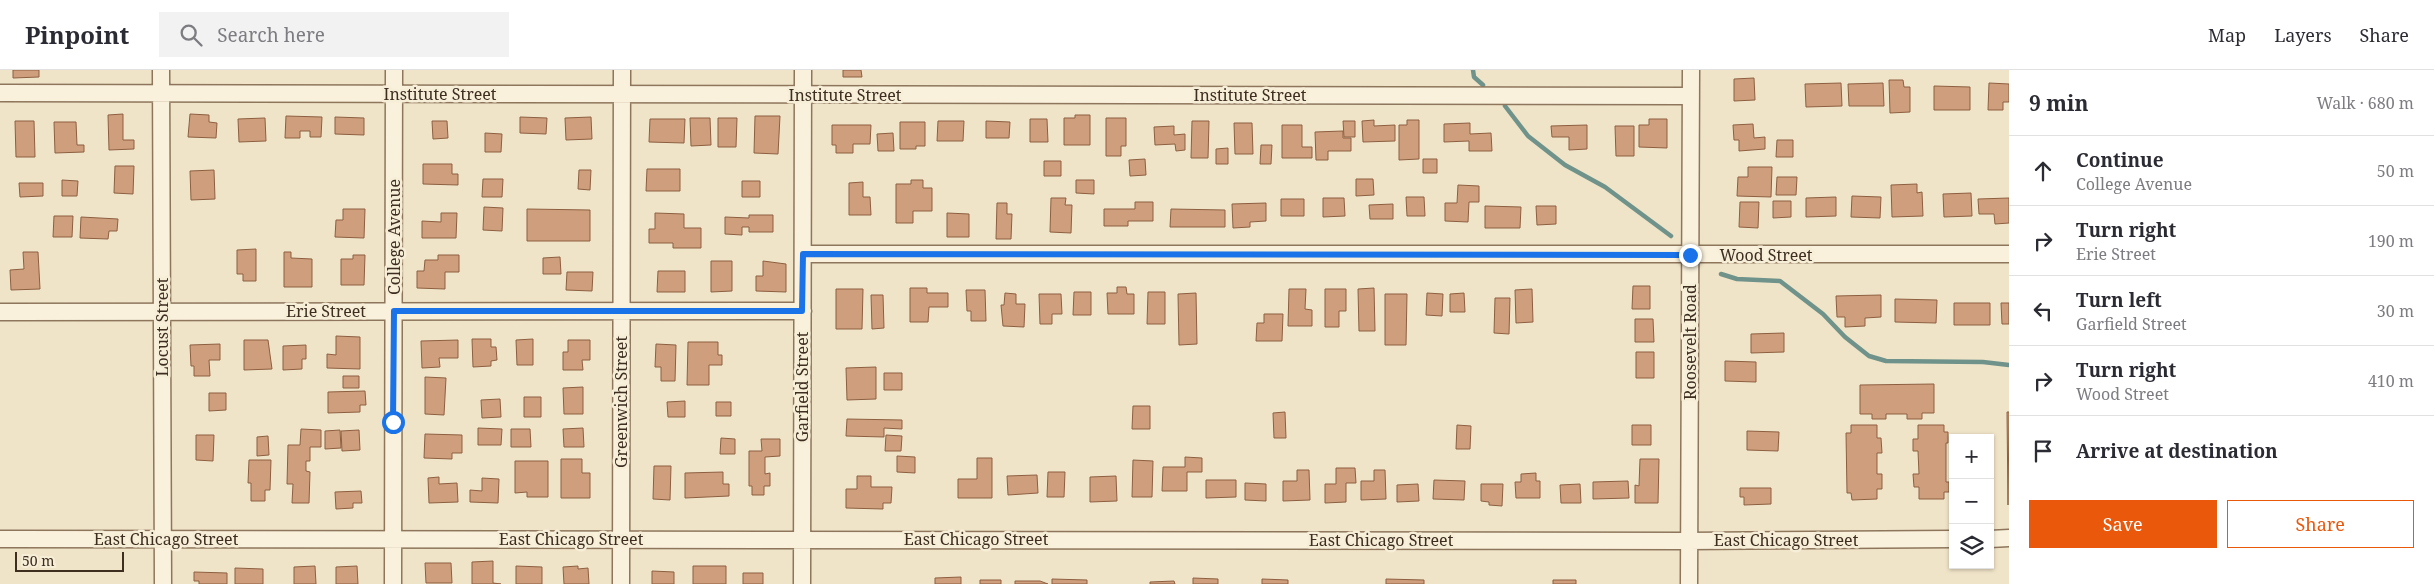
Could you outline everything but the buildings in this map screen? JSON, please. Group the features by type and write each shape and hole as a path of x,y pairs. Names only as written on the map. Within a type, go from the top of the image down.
{"street":[{"name":"Locust Street","path":"162,70 163,584"},
{"name":"College Avenue","path":"393,584 394,70"},
{"name":"Greenwich Street","path":"621,584 622,70"},
{"name":"Garfield Street","path":"802,584 804,70"},
{"name":"Roosevelt Road","path":"1689,584 1691,70"},
{"name":"Institute Street","path":"0,93 1691,96"},
{"name":"Wood Street","path":"803,254 2009,254"},
{"name":"Erie Street","path":"0,312 802,311"},
{"name":"East Chicago Street","path":"0,539 802,538 1689,541 1949,539"},
{"path":"1994,539 2009,538"}],"waterway":[{"path":"1473,70 1474,77 1483,85"},
{"path":"1505,106 1528,136 1565,165 1605,187 1671,236"},
{"path":"1721,274 1737,279 1780,281 1823,314 1845,337 1869,356 1886,361 1983,362 2009,365"}],"route":[{"path":"393,422 394,311 802,311 803,254 1690,255"}]}
